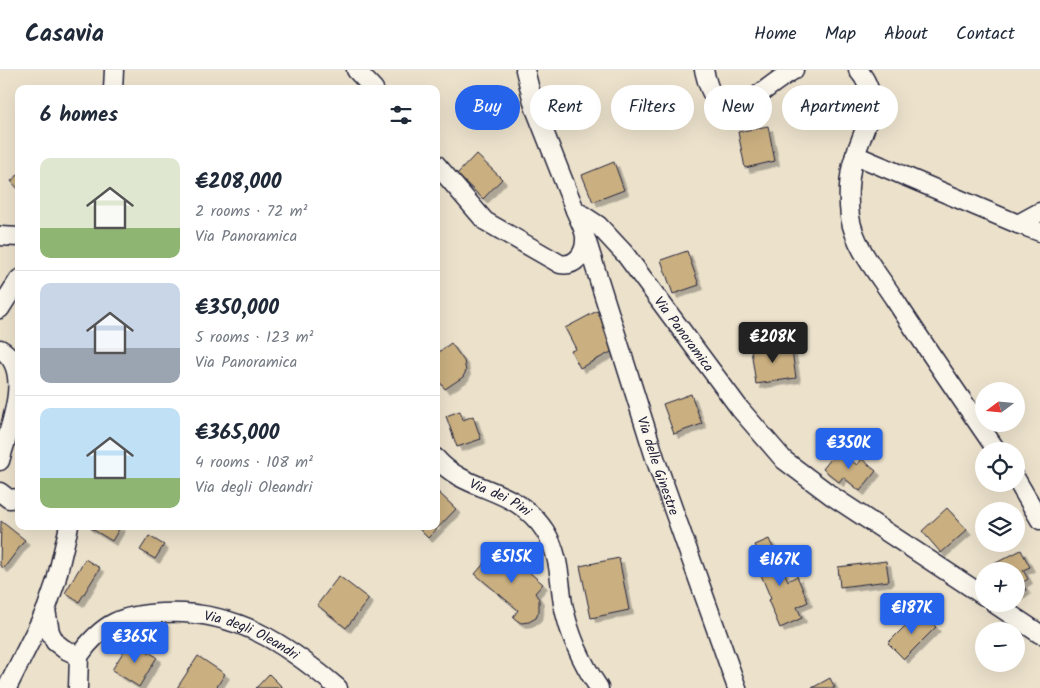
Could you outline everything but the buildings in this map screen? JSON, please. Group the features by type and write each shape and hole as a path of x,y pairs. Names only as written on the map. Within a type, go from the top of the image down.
{"street":[{"path":"113,85 114,70"},
{"path":"356,70 370,85"},
{"path":"704,70 715,101 725,108 732,108 744,105 794,70"},
{"path":"858,70 871,92 872,110 855,155 848,183 851,222 858,241 930,353 991,442"},
{"path":"440,169 485,221 555,262 564,265 575,262 582,252 586,239 522,71"},
{"path":"855,155 1040,232"},
{"name":"Via Panoramica","path":"575,210 598,225 620,247 740,409 784,460 832,496 975,590"},
{"path":"1018,224 1040,212"},
{"path":"0,236 15,237"},
{"name":"Via delle Ginestre","path":"586,239 659,469 737,688"},
{"path":"0,309 15,285"},
{"path":"0,349 14,361 15,368"},
{"path":"0,461 15,400"},
{"name":"Via dei Pini","path":"440,461 451,471 478,485 509,497 521,505 532,514 545,532 558,561 563,603 573,639 582,660 600,688"},
{"path":"0,492 9,499 15,498"},
{"path":"1023,492 1040,520"},
{"path":"7,688 46,610 56,581 68,530"},
{"path":"46,610 50,632 55,642 64,649 79,656 78,688"},
{"path":"1007,612 1040,634"},
{"name":"Via degli Oleandri","path":"79,656 99,632 119,620 142,614 194,613 221,617 249,627 284,646 338,688"}]}
